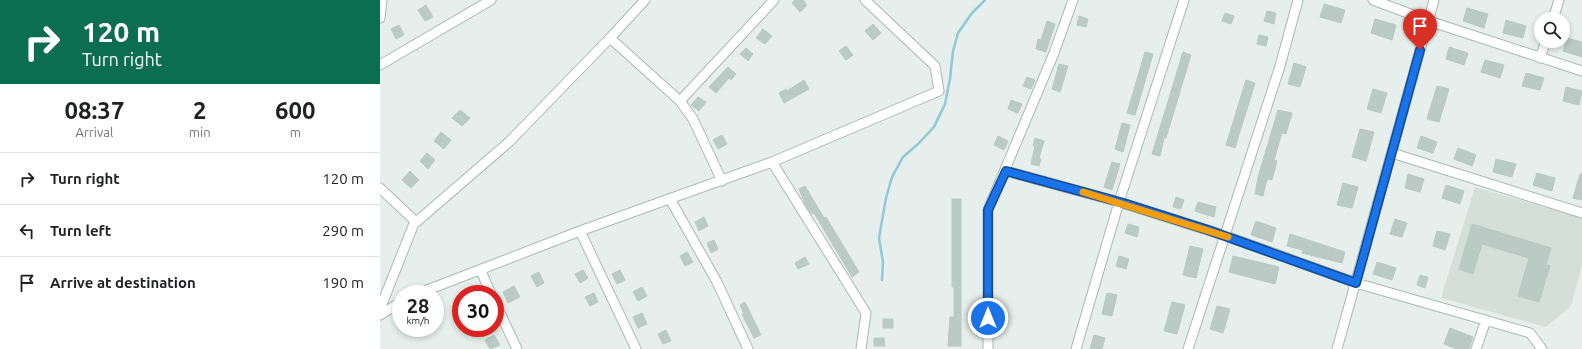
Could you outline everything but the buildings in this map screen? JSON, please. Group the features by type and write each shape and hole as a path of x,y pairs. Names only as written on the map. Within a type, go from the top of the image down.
{"street":[{"path":"380,18 382,0"},
{"path":"380,65 491,0"},
{"path":"380,309 414,224 510,142 645,0"},
{"path":"680,101 774,0"},
{"path":"441,285 580,231 772,162 939,91 934,66 865,0"},
{"path":"988,349 988,210 1006,171 1054,53 1073,0"},
{"path":"1076,349 1120,202 1184,0"},
{"path":"1188,349 1223,235 1280,66 1298,0"},
{"path":"1373,0 1429,21 1582,71"},
{"path":"1337,349 1434,0"},
{"path":"1555,12 1559,0"},
{"path":"610,38 680,101 693,119 722,181"},
{"path":"1540,58 1544,48"},
{"path":"1392,153 1582,214"},
{"path":"772,162 866,313 861,349"},
{"path":"1006,171 1120,202 1223,235 1356,283 1530,333 1542,349"},
{"path":"380,188 415,221 414,224"},
{"path":"670,199 717,282 748,349"},
{"path":"580,231 636,349"},
{"path":"481,270 487,285"},
{"path":"380,314 392,307"},
{"path":"1476,349 1486,320"},
{"path":"504,321 517,349"}],"shaded area":[{"path":"1475,187 1582,218 1582,265 1571,306 1546,327 1441,298"}],"waterway":[{"path":"882,280 883,262 879,238 886,198 892,177 903,157 934,127 945,104 950,79 953,51 958,33 972,13 985,0"}],"slow traffic":[{"path":"1083,192 1120,202 1228,237"}],"route":[{"path":"988,318 988,210 1006,171 1120,202 1208,230 1356,283 1420,50"}]}
